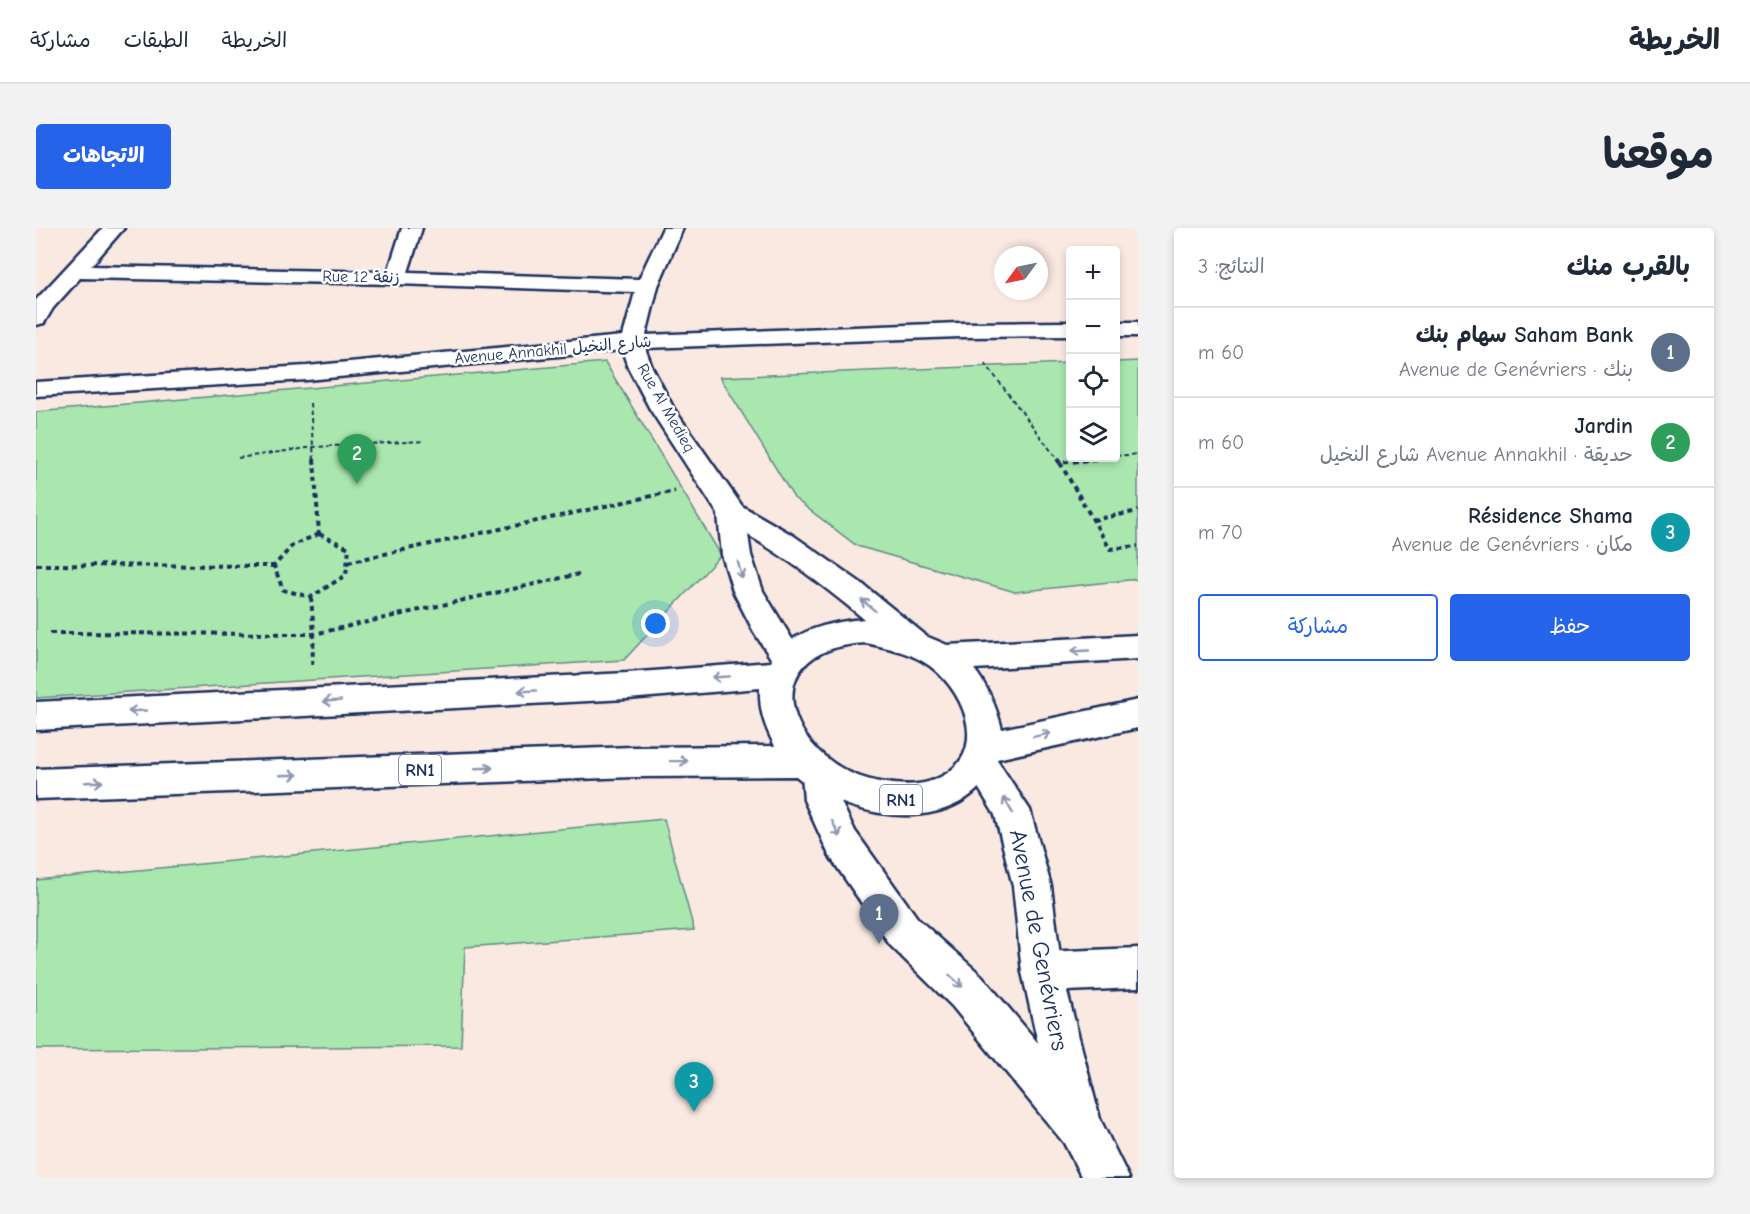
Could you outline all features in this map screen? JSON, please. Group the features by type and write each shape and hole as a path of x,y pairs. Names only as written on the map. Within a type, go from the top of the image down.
{"main road":[{"path":"39,309 114,228"},
{"path":"396,278 412,228"},
{"name":"Rue Al Medieq","path":"673,228 647,286 633,342 640,367 662,409 732,513 784,543 850,591 913,642"},
{"name":"Rue 12 زنقة","path":"74,272 396,278 647,286"},
{"name":"Avenue Annakhil شارع النخيل","path":"36,389 307,373 633,342 960,330 1066,329"},
{"path":"1120,329 1138,329"},
{"name":"Rue Al Medieq","path":"732,513 733,539 748,594 784,666"},
{"path":"36,716 627,686 784,666 821,637 842,632 866,631 913,642 942,658 963,677 978,699 986,723 982,754 1138,714"},
{"path":"942,658 1138,647"},
{"name":"RN1","path":"784,666 774,702 783,732 812,767 841,787 880,799 909,801 941,794 964,782 982,754"},
{"name":"Avenue de Genévriers","path":"982,754 1012,810 1032,886 1042,972 1080,1127"},
{"name":"RN1","path":"36,784 633,762 812,767"},
{"name":"Avenue de Genévriers","path":"812,767 822,800 842,843 904,932 967,991 1080,1127 1106,1178"},
{"path":"1042,972 1138,968"}],"path":[{"path":"960,330 1060,463 1110,549 1138,546"},
{"path":"307,373 319,534"},
{"path":"238,458 314,447 424,441"},
{"path":"1120,456 1138,454"},
{"path":"1060,463 1069,462"},
{"path":"348,562 712,483"},
{"path":"1094,520 1138,511"},
{"path":"36,565 274,566 293,545 319,534 350,548 346,575 311,597 283,590 274,566"},
{"path":"50,633 314,634 579,574"},
{"path":"310,702 314,634 311,597"}],"green space":[{"path":"1138,361 1138,579 1015,592 857,546 794,498 720,377 1066,363 1066,462 1120,462 1120,362"},
{"path":"605,362 721,555 624,660 36,698 36,412"},
{"path":"664,819 694,930 465,947 461,1046 36,1049 36,880"}],"place":[{"name":"Jardin","path":"357,484"},
{"name":"Saham Bank سهام بنك","path":"879,944"},
{"name":"Résidence Shama","path":"694,1112"}]}
